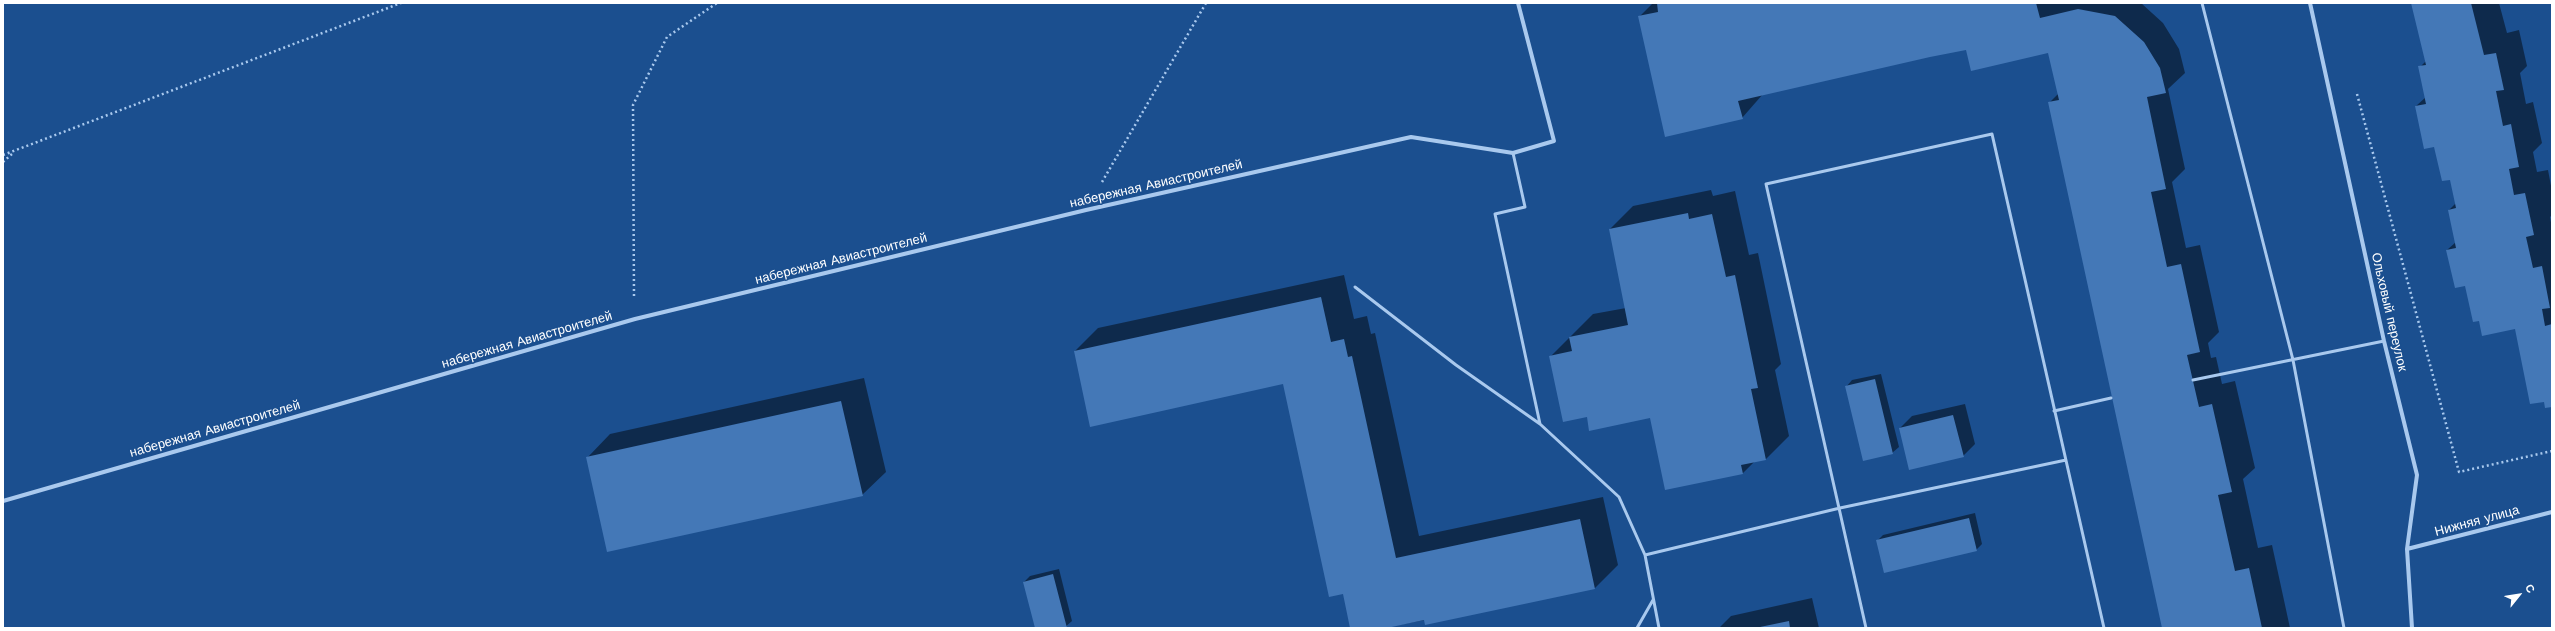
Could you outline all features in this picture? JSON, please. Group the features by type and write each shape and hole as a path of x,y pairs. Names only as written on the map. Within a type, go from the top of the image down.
{"street":[{"name":"набережная Авиастроителей","path":"3,501 635,319 1086,210 1411,137 1513,153 1554,141 1518,3"},
{"name":"Ольховый переулок","path":"2310,3 2384,341 2417,475 2407,549 2412,628"},
{"name":"Нижняя улица","path":"2407,549 2552,512"}],"lane":[{"path":"2202,3 2293,360 2344,628"},
{"path":"1866,628 1766,184 1992,134 2104,628"},
{"path":"1513,153 1526,207 1496,214 1540,424"},
{"path":"1355,287 1456,365 1540,424 1618,497 1645,555 1660,628"},
{"path":"2193,380 2384,341"},
{"path":"2054,411 2111,398"},
{"path":"1645,555 1840,508 2066,460"},
{"path":"1637,628 1654,600"}],"path":[{"path":"3,155 401,3"},
{"path":"635,319 633,105 667,37 717,3"},
{"path":"1086,210 1206,3"},
{"path":"2357,94 2459,472 2552,451"},
{"path":"3,162 15,151"}],"building":[{"path":"1657,3 2036,3 2040,18 2078,9 2115,16 2144,42 2160,68 2166,93 2147,97 2166,189 2151,192 2167,267 2181,264 2200,352 2187,355 2199,407 2212,404 2232,492 2218,495 2235,571 2249,568 2262,628 2162,628 2048,102 2059,100 2048,53 1971,71 1966,50 1930,57 1738,101 1743,119 1665,137 1638,16 1658,12"},
{"path":"2411,3 2471,3 2484,55 2496,53 2504,90 2496,91 2503,126 2511,124 2519,167 2509,169 2514,195 2525,193 2534,235 2526,237 2533,268 2542,266 2550,308 2542,309 2545,326 2552,324 2552,407 2545,408 2544,402 2530,404 2515,329 2482,336 2479,321 2473,322 2465,286 2455,288 2446,250 2456,248 2448,210 2456,208 2450,180 2442,181 2434,147 2424,149 2415,106 2426,104 2418,66 2426,65"},
{"path":"1688,213 1689,219 1712,214 1726,277 1735,275 1758,388 1751,389 1766,460 1741,465 1743,474 1665,490 1650,418 1589,431 1587,417 1563,422 1549,356 1572,351 1569,337 1628,325 1609,229"},
{"path":"1321,297 1331,342 1344,339 1348,357 1352,356 1396,558 1580,519 1595,589 1425,625 1424,620 1387,628 1350,628 1343,594 1329,597 1283,384 1090,427 1074,351"},
{"path":"1875,379 1893,454 1863,461 1845,386"},
{"path":"841,401 863,496 607,552 586,457"},
{"path":"1953,415 1964,457 1909,470 1899,428"},
{"path":"1969,518 1977,551 1884,573 1876,540"},
{"path":"1053,574 1067,628 1035,628 1023,582"},
{"path":"1789,621 1790,628 1760,628 1760,627"}]}
